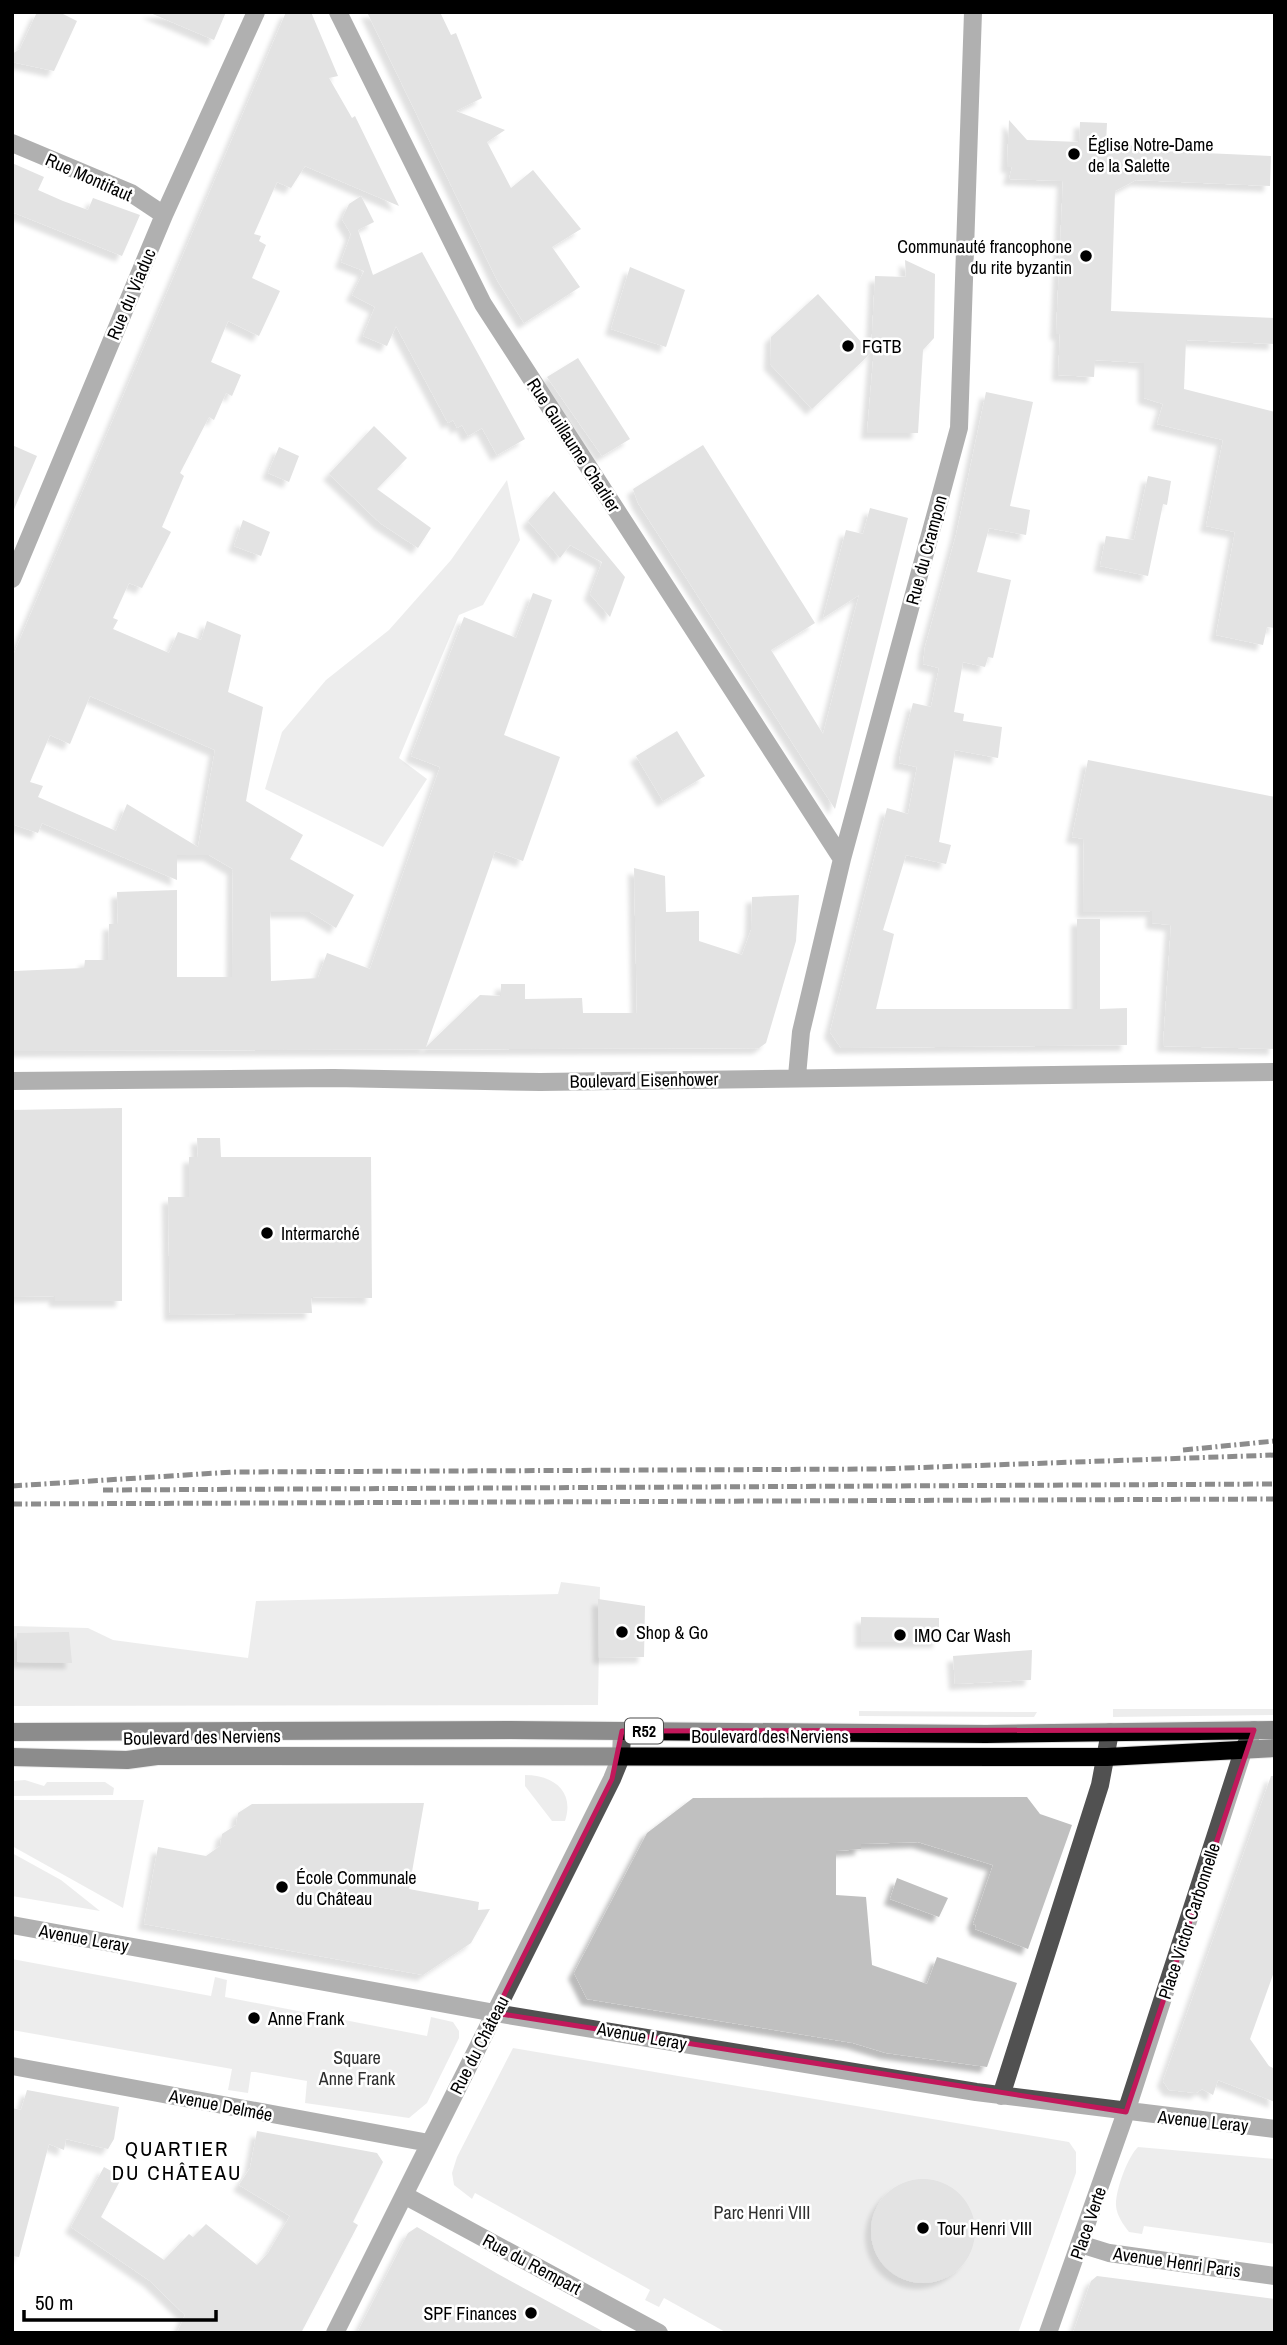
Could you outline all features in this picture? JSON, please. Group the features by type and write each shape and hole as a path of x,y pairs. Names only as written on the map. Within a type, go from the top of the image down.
{"main road":[{"name":"Boulevard des Nerviens","path":"12,1732 622,1731 986,1734 1275,1730"},
{"name":"Boulevard des Nerviens","path":"12,1757 127,1760 157,1756 1107,1757 1275,1748"}],"street":[{"name":"Rue du Viaduc","path":"12,579 164,215 256,12"},
{"name":"Rue Guillaume Charlier","path":"338,12 483,303 842,859"},
{"name":"Rue du Crampon","path":"797,1076 801,1031 842,859 959,428 973,12"},
{"name":"Rue Montifaut","path":"12,144 131,193 164,215"},
{"name":"Boulevard Eisenhower","path":"12,1081 334,1078 540,1082 797,1076 1275,1072"},
{"name":"Place Victor Carbonnelle","path":"1126,2112 1244,1748 1254,1730"},
{"path":"621,1756 622,1731"},
{"path":"1001,2096 1107,1757 1110,1732"},
{"name":"Rue du Château","path":"335,2333 520,1968 621,1756"},
{"name":"Avenue Leray","path":"12,1925 495,2013 1001,2096 1275,2129"},
{"name":"Avenue Delmée","path":"12,2066 429,2143"},
{"name":"Place Verte","path":"1048,2333 1126,2112"},
{"name":"Rue du Rempart","path":"404,2194 659,2333"},
{"name":"Avenue Henri Paris","path":"1080,2244 1109,2253 1275,2276"}],"highlighted area":[{"path":"1254,1730 1126,2112 495,2013 612,1779 622,1731"}],"green space":[{"path":"507,480 520,540 483,605 459,615 399,758 427,779 383,847 265,789 282,732 326,680 389,630 451,560"},
{"path":"561,1582 600,1587 598,1705 12,1706 12,1626 88,1628 113,1640 248,1658 256,1601 558,1594"},
{"path":"1113,1709 1275,1709 1275,1715 1113,1717"},
{"path":"859,1711 1037,1712 1034,1717 859,1716"},
{"path":"525,1775 544,1778 559,1787 567,1801 565,1821 552,1821 525,1786"},
{"path":"25,1780 44,1786 47,1782 105,1782 114,1788 113,1795 12,1796 12,1781"},
{"path":"12,1800 144,1800 123,1908 12,1846"},
{"path":"12,1853 61,1880 100,1911 12,1896"},
{"name":"Square Anne Frank","path":"12,1959 211,1996 215,1977 227,1980 225,1997 427,2036 431,2017 453,2022 459,2031 459,2038 427,2103 409,2118 305,2103 307,2081 255,2072 251,2072 248,2093 228,2090 232,2069 12,2030"},
{"name":"Parc Henri VIII","path":"513,2048 1069,2142 1076,2152 1076,2173 1018,2333 727,2333 664,2298 659,2307 645,2300 650,2290 475,2193 472,2199 454,2185 452,2173 457,2157"},
{"path":"1138,2147 1275,2159 1275,2244 1144,2226 1142,2234 1129,2232 1118,2213 1116,2200 1126,2166"}],"building":[{"path":"37,12 59,12 77,21 54,71 12,62 12,54 20,49"},
{"path":"148,12 226,12 214,40"},
{"path":"286,12 311,12 338,76 329,78 352,118 355,116 399,206 305,166 291,188 277,182 254,234 261,236 259,241 266,245 252,278 280,291 259,336 228,321 211,362 241,375 232,396 226,393 214,420 209,417 180,473 184,476 162,527 171,532 142,588 129,583 113,618 118,620 113,629 169,653 178,632 201,640 207,621 241,635 228,692 263,707 246,801 303,835 290,859 354,895 336,928 310,912 270,912 271,981 318,978 327,953 370,969 440,767 411,756 464,617 516,638 533,593 552,600 504,735 560,757 523,861 495,851 426,1047 480,995 501,996 501,984 525,984 525,999 582,998 583,1013 637,1013 634,868 665,876 666,912 699,911 699,941 742,955 751,930 752,897 799,895 796,941 766,1043 759,1048 12,1051 14,971 84,968 85,960 108,960 109,924 118,924 117,892 177,890 177,977 232,977 233,869 209,855 177,855 177,880 42,823 38,833 12,824 12,658","holes":["90,696 215,750 198,847 127,804 116,831 38,797 43,786 30,782 50,735 70,744"]},
{"path":"367,12 440,12 451,35 456,33 482,98 456,111 505,130 487,142 511,188 533,170 581,229 552,247 580,287 524,323 497,280"},
{"path":"1009,120 1027,140 1079,142 1080,122 1107,123 1106,143 1129,144 1138,150 1271,156 1270,186 1136,180 1115,191 1111,311 1275,318 1275,344 1186,340 1184,389 1275,412 1275,628 1267,627 1263,645 1216,635 1235,532 1206,526 1223,440 1157,424 1163,404 1144,398 1144,363 1095,360 1094,377 1058,375 1060,334 1056,334 1063,181 1009,179 1012,167 1007,167"},
{"path":"12,163 44,177 38,190 63,201 88,210 93,198 140,215 122,256 12,212"},
{"path":"361,196 374,222 358,230 373,275 422,252 525,439 497,455 482,428 468,436 462,425 457,428 453,420 448,423 396,326 387,346 363,336 375,307 352,295 364,271 341,262 351,234 342,219 349,204"},
{"path":"905,260 935,274 934,338 923,350 918,433 867,433 874,349 871,353 875,276 906,277"},
{"path":"630,267 685,290 666,347 611,329"},
{"path":"818,294 871,353 812,409 770,364 771,337"},
{"path":"578,358 630,439 602,456 547,377"},
{"path":"986,392 1033,402 1010,506 1030,510 1026,535 989,528 977,572 1011,580 993,658 988,657 985,667 963,662 954,712 964,714 963,721 1002,727 998,758 955,750 939,842 951,845 946,864 906,855 883,930 894,934 876,1009 1077,1009 1077,919 1100,919 1100,1009 1127,1008 1127,1045 841,1048 830,1032 887,808 908,814 917,767 899,763 901,749 913,703 931,707 939,668 923,664 925,647 956,535"},
{"path":"374,426 407,458 377,489 431,528 418,548 380,523 329,474"},
{"path":"12,445 37,456 12,514"},
{"path":"703,445 815,623 771,650 823,734 859,595 823,618 846,530 863,534 870,508 908,518 835,809 638,503 633,489"},
{"path":"279,447 299,456 289,482 268,473"},
{"path":"1148,476 1171,481 1167,505 1163,504 1148,576 1100,566 1106,536 1134,540"},
{"path":"554,491 625,577 610,617 590,594 602,562 570,545 560,558 528,521"},
{"path":"243,520 270,532 261,556 234,546"},
{"path":"677,731 705,776 663,801 636,756"},
{"path":"1088,760 1275,797 1275,1049 1163,1046 1171,925 1152,923 1152,911 1083,912 1084,839 1072,837"},
{"path":"122,1108 122,1301 55,1301 55,1296 12,1297 12,1110"},
{"path":"197,1138 220,1138 221,1157 371,1157 372,1298 311,1297 312,1313 170,1315 168,1197 189,1197 189,1157 198,1157"},
{"name":"Shop & Go","path":"598,1599 645,1606 644,1657 599,1658"},
{"name":"IMO Car Wash","path":"861,1617 939,1618 939,1642 861,1642"},
{"path":"69,1632 72,1663 17,1662 17,1633"},
{"path":"1032,1650 1031,1680 955,1684 953,1656"},
{"path":"1271,1776 1275,1776 1275,1969 1250,2039 1269,2066 1275,2069 1275,2102 1218,2080 1213,2095 1202,2089 1196,2093 1169,2090 1163,2081"},
{"path":"1027,1797 1040,1814 1072,1825 1028,1949 975,1929 976,1925 973,1924 993,1865 918,1842 861,1844 861,1849 836,1851 836,1895 866,1897 872,1965 927,1984 937,1957 1017,1983 987,2067 886,2053 853,2043 587,1999 574,1973 647,1833 693,1798"},
{"name":"École Communale du Château","path":"424,1803 409,1889 479,1902 478,1910 490,1909 471,1943 423,1975 144,1924 158,1847 206,1856 220,1846 222,1834 236,1825 238,1813 252,1804"},
{"path":"897,1878 948,1898 939,1917 890,1899"},
{"path":"27,2090 119,2107 114,2139 108,2149 66,2139 64,2150 49,2144 19,2257 12,2256 12,2108 21,2110"},
{"path":"257,2131 377,2153 383,2162 353,2222 358,2225 301,2333 177,2333 185,2315 150,2281 71,2227 104,2167 122,2177 101,2217 164,2260 189,2234 193,2237 206,2224 257,2265 268,2253 290,2216 239,2185 250,2168"},
{"name":"Tour Henri VIII","path":"923,2179 943,2183 960,2194 971,2211 975,2231 971,2251 960,2268 943,2279 923,2283 903,2279 886,2268 875,2251 871,2231 875,2211 886,2194 903,2183"},
{"path":"417,2227 606,2333 357,2333 408,2233"},
{"path":"1097,2276 1275,2299 1275,2333 1073,2333 1091,2281"}],"railway":[{"path":"1183,1450 1275,1441"},
{"path":"12,1486 233,1472 878,1469 1275,1455"},
{"path":"103,1490 1275,1484"},
{"path":"12,1504 1275,1499"}],"place":[{"name":"Église Notre-Dame de la Salette","path":"1074,154"},
{"name":"Communauté francophone du rite byzantin","path":"1086,256"},
{"name":"FGTB","path":"848,346"},
{"name":"Intermarché","path":"267,1233"},
{"name":"Shop & Go","path":"622,1632"},
{"name":"IMO Car Wash","path":"900,1635"},
{"name":"École Communale du Château","path":"282,1887"},
{"name":"Anne Frank","path":"254,2018"},
{"name":"Tour Henri VIII","path":"923,2228"},
{"name":"SPF Finances","path":"531,2313"}],"district":[{"name":"QUARTIER DU CHÂTEAU","path":"177,2160"}]}
